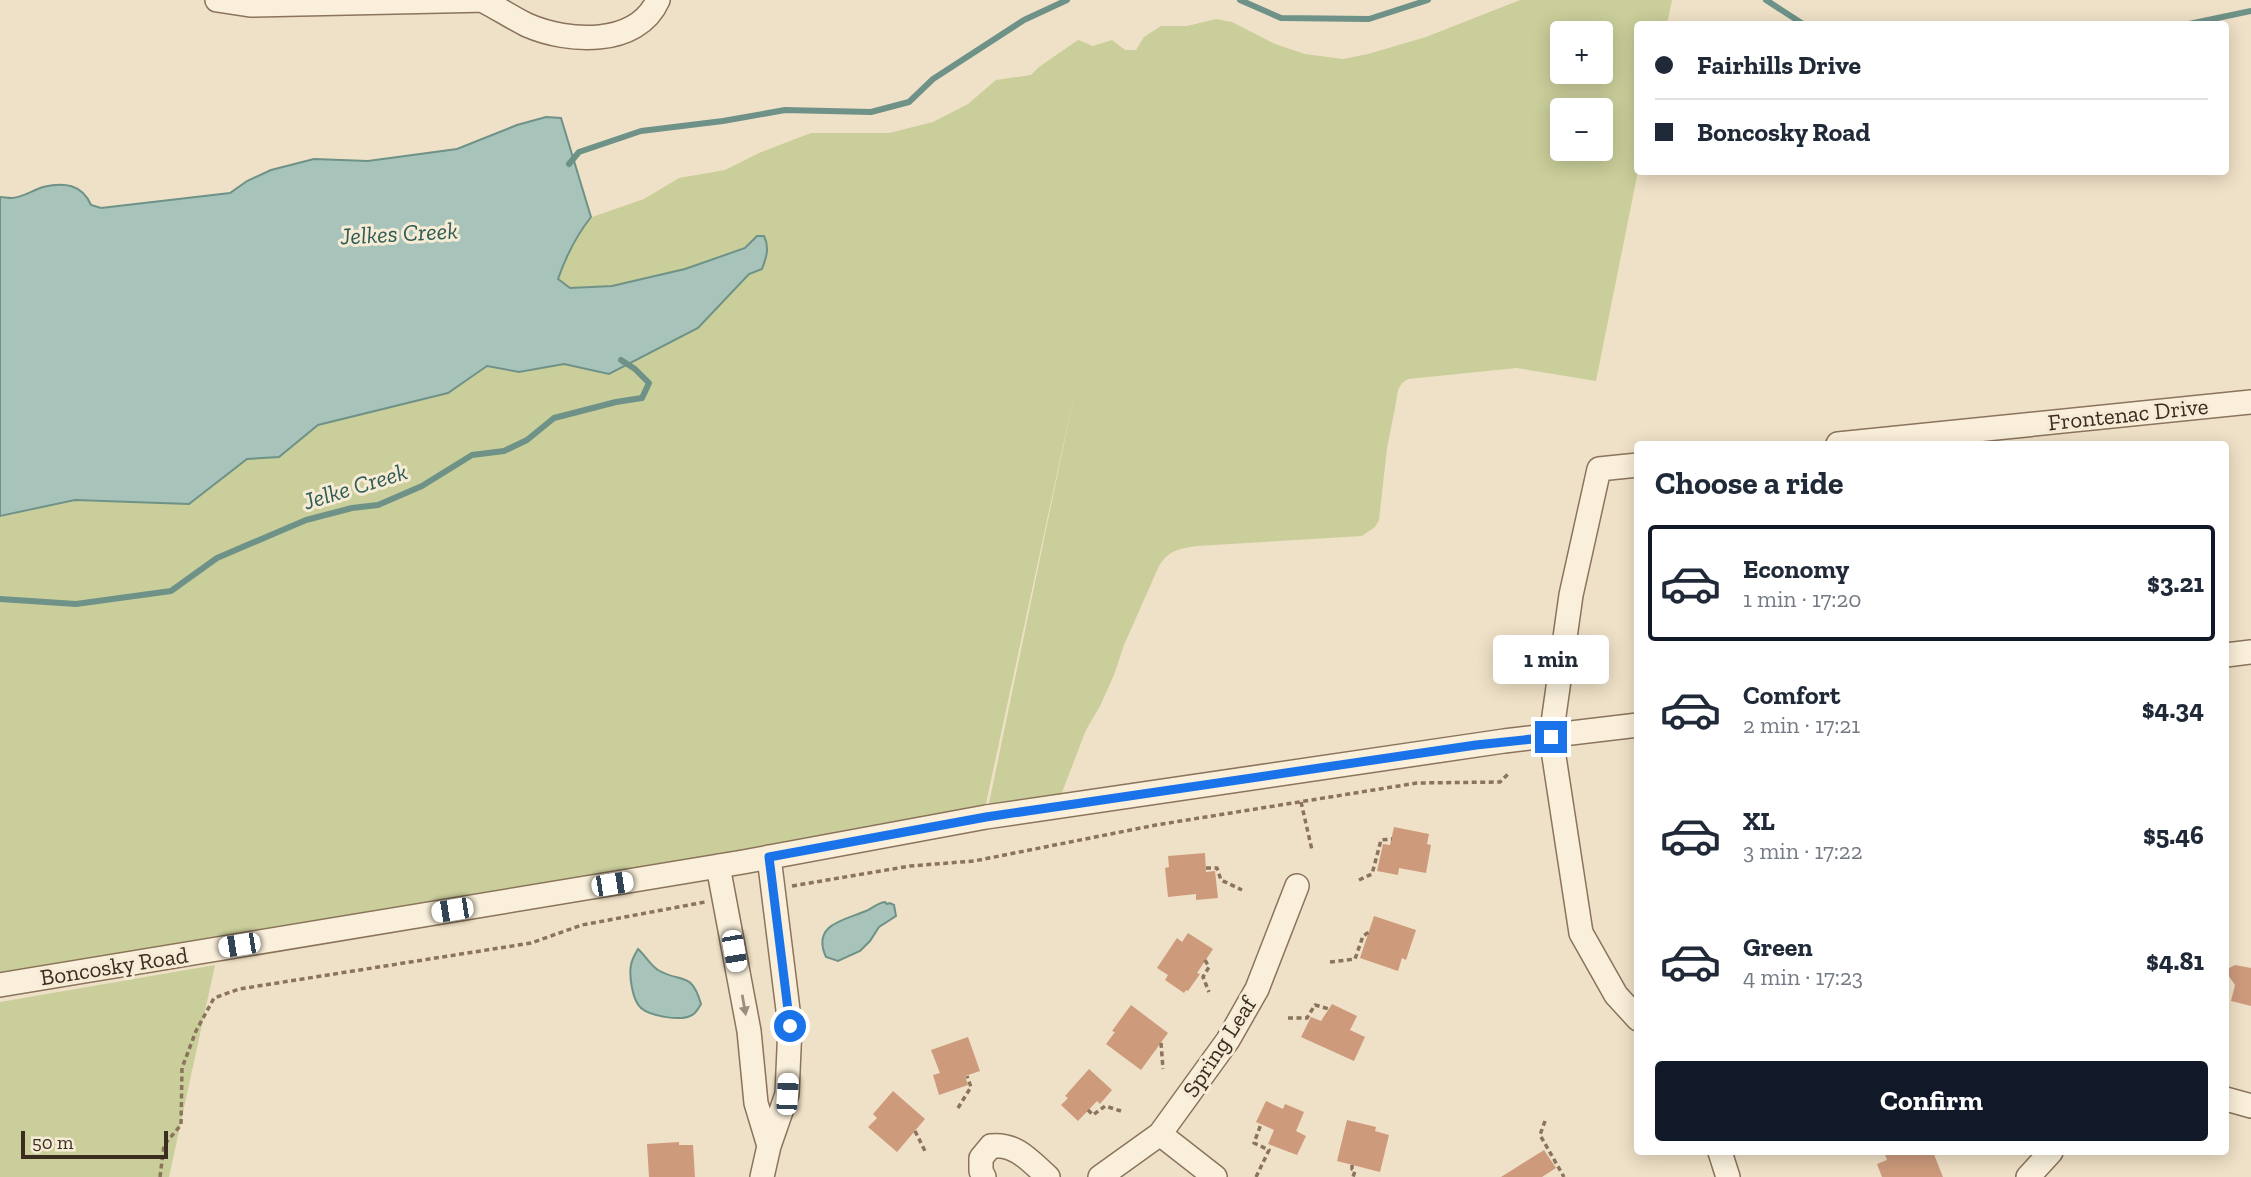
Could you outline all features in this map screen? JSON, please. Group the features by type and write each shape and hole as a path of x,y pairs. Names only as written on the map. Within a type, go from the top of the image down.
{"street":[{"path":"217,0 250,5 486,1 528,25 563,35 595,37 615,35 636,27 652,13 658,0"},
{"name":"Frontenac Drive","path":"1868,441 2251,402"},
{"path":"1634,465 1599,469 1571,595 1551,737 1581,933 1616,995 1634,1015"},
{"path":"2229,655 2251,652"},
{"name":"Boncosky Road","path":"0,985 718,866 986,817 1476,745 1634,726"},
{"path":"762,1177 769,1146 787,1094 790,1026 769,857"},
{"path":"718,866 748,1031 756,1103 769,1146"},
{"name":"Spring Leaf","path":"1100,1177 1160,1134 1228,1040 1251,999 1297,886"},
{"path":"2229,1100 2251,1106"},
{"path":"1160,1134 1215,1177"},
{"path":"984,1177 981,1158 991,1146 1004,1144 1018,1150 1048,1177"},
{"path":"1721,1155 1728,1177"},
{"path":"2028,1177 2048,1155"}],"path":[{"path":"1474,783 1500,782 1510,772"},
{"path":"1301,802 1312,850"},
{"path":"1359,880 1371,874 1381,840 1392,839"},
{"path":"1206,868 1217,868 1221,880 1242,890"},
{"path":"1330,962 1355,959 1363,936 1369,932"},
{"path":"1205,960 1209,967 1203,977 1209,992"},
{"path":"1289,1018 1307,1018 1315,1005 1329,1009"},
{"path":"1161,1043 1163,1069"},
{"path":"958,1108 971,1087 967,1076"},
{"path":"1088,1110 1093,1115 1105,1106 1121,1111"},
{"path":"1545,1121 1540,1135 1564,1177"},
{"path":"1256,1177 1269,1150 1254,1143 1261,1124"},
{"path":"915,1131 926,1153"},
{"path":"1352,1165 1355,1171 1353,1177"}],"green space":[{"path":"1520,0 1672,0 1668,21 1634,21 1634,175 1637,175 1596,381 1517,368 1408,379 1398,390 1387,448 1379,520 1375,527 1362,536 1197,546 1170,553 1159,566 1124,645 1114,675 1086,730 1061,795 988,808 1077,381 985,808 0,975 0,517 75,501 189,504 247,459 279,457 318,425 448,394 487,367 519,373 564,364 609,374 698,328 749,274 763,269 767,249 764,236 757,236 745,247 684,269 613,286 571,288 558,279 579,233 592,217 644,199 679,178 725,170 759,153 811,133 889,133 933,122 968,104 996,80 1031,75 1078,40 1093,46 1112,40 1125,50 1136,50 1144,37 1161,26 1187,26 1216,19 1232,22 1275,44 1305,54 1343,59 1426,37"},
{"path":"215,965 169,1177 0,1177 0,1002"}],"water":[{"path":"546,117 561,118 591,217 572,246 558,279 570,288 612,286 685,269 745,248 757,236 764,236 767,245 762,269 749,274 698,328 609,374 564,364 519,372 487,366 448,393 318,425 279,457 247,459 189,504 75,500 0,516 0,197 15,198 43,187 65,185 77,189 91,205 101,208 230,193 247,181 271,170 314,159 368,161 457,149 517,125"},
{"path":"885,902 894,905 896,916 879,927 860,951 838,961 826,957 823,937 832,925"},
{"path":"638,949 658,970 685,980 693,986 701,1004 694,1014 672,1018 641,1008 633,994 630,975 631,963"}],"building":[{"path":"1394,827 1429,834 1427,844 1431,845 1426,873 1399,868 1398,875 1377,871 1383,844 1390,845"},
{"path":"1205,853 1206,872 1215,871 1218,898 1196,900 1196,894 1168,897 1165,868 1169,867 1168,856"},
{"path":"1374,916 1416,930 1406,960 1402,958 1398,971 1360,958"},
{"path":"1188,933 1213,949 1197,973 1200,974 1184,993 1165,980 1168,975 1157,968 1177,938 1182,942"},
{"path":"2235,965 2251,968 2251,1006 2231,1001 2235,985 2229,976 2229,968"},
{"path":"1332,1004 1357,1016 1350,1030 1365,1037 1354,1061 1301,1037 1311,1017 1321,1021"},
{"path":"1131,1005 1168,1033 1141,1070 1106,1044"},
{"path":"968,1037 980,1071 965,1076 968,1085 939,1095 933,1075 940,1073 931,1050"},
{"path":"1089,1069 1112,1090 1100,1104 1097,1101 1078,1121 1061,1105 1068,1098 1065,1096"},
{"path":"893,1091 925,1119 897,1152 868,1127 877,1118 873,1114"},
{"path":"1266,1101 1283,1109 1285,1104 1304,1112 1296,1131 1306,1136 1297,1155 1268,1144 1274,1130 1256,1122"},
{"path":"1347,1120 1376,1127 1375,1131 1389,1135 1380,1172 1337,1161"},
{"path":"679,1142 679,1145 693,1145 695,1177 649,1177 647,1144"},
{"path":"1544,1150 1556,1168 1542,1177 1501,1177"},
{"path":"1885,1155 1934,1155 1943,1177 1882,1177 1877,1164 1887,1160"}],"waterway":[{"name":"Jelkes Creek","path":"569,164 579,152 641,131 785,110 871,112 909,102 933,79 1024,20 1067,0"},
{"name":"Jelkes Creek","path":"1240,0 1281,18 1369,19 1428,0"},
{"name":"Jelkes Creek","path":"1766,0 1798,21"},
{"name":"Jelkes Creek","path":"2203,21 2251,11"},
{"name":"Jelke Creek","path":"0,599 76,604 171,591 217,558 306,520 352,508 378,505 422,486 472,455 504,451 527,440 554,418 642,398 649,383 621,360"}],"route":[{"path":"790,1026 769,857 986,817 1504,741 1551,737"}]}
